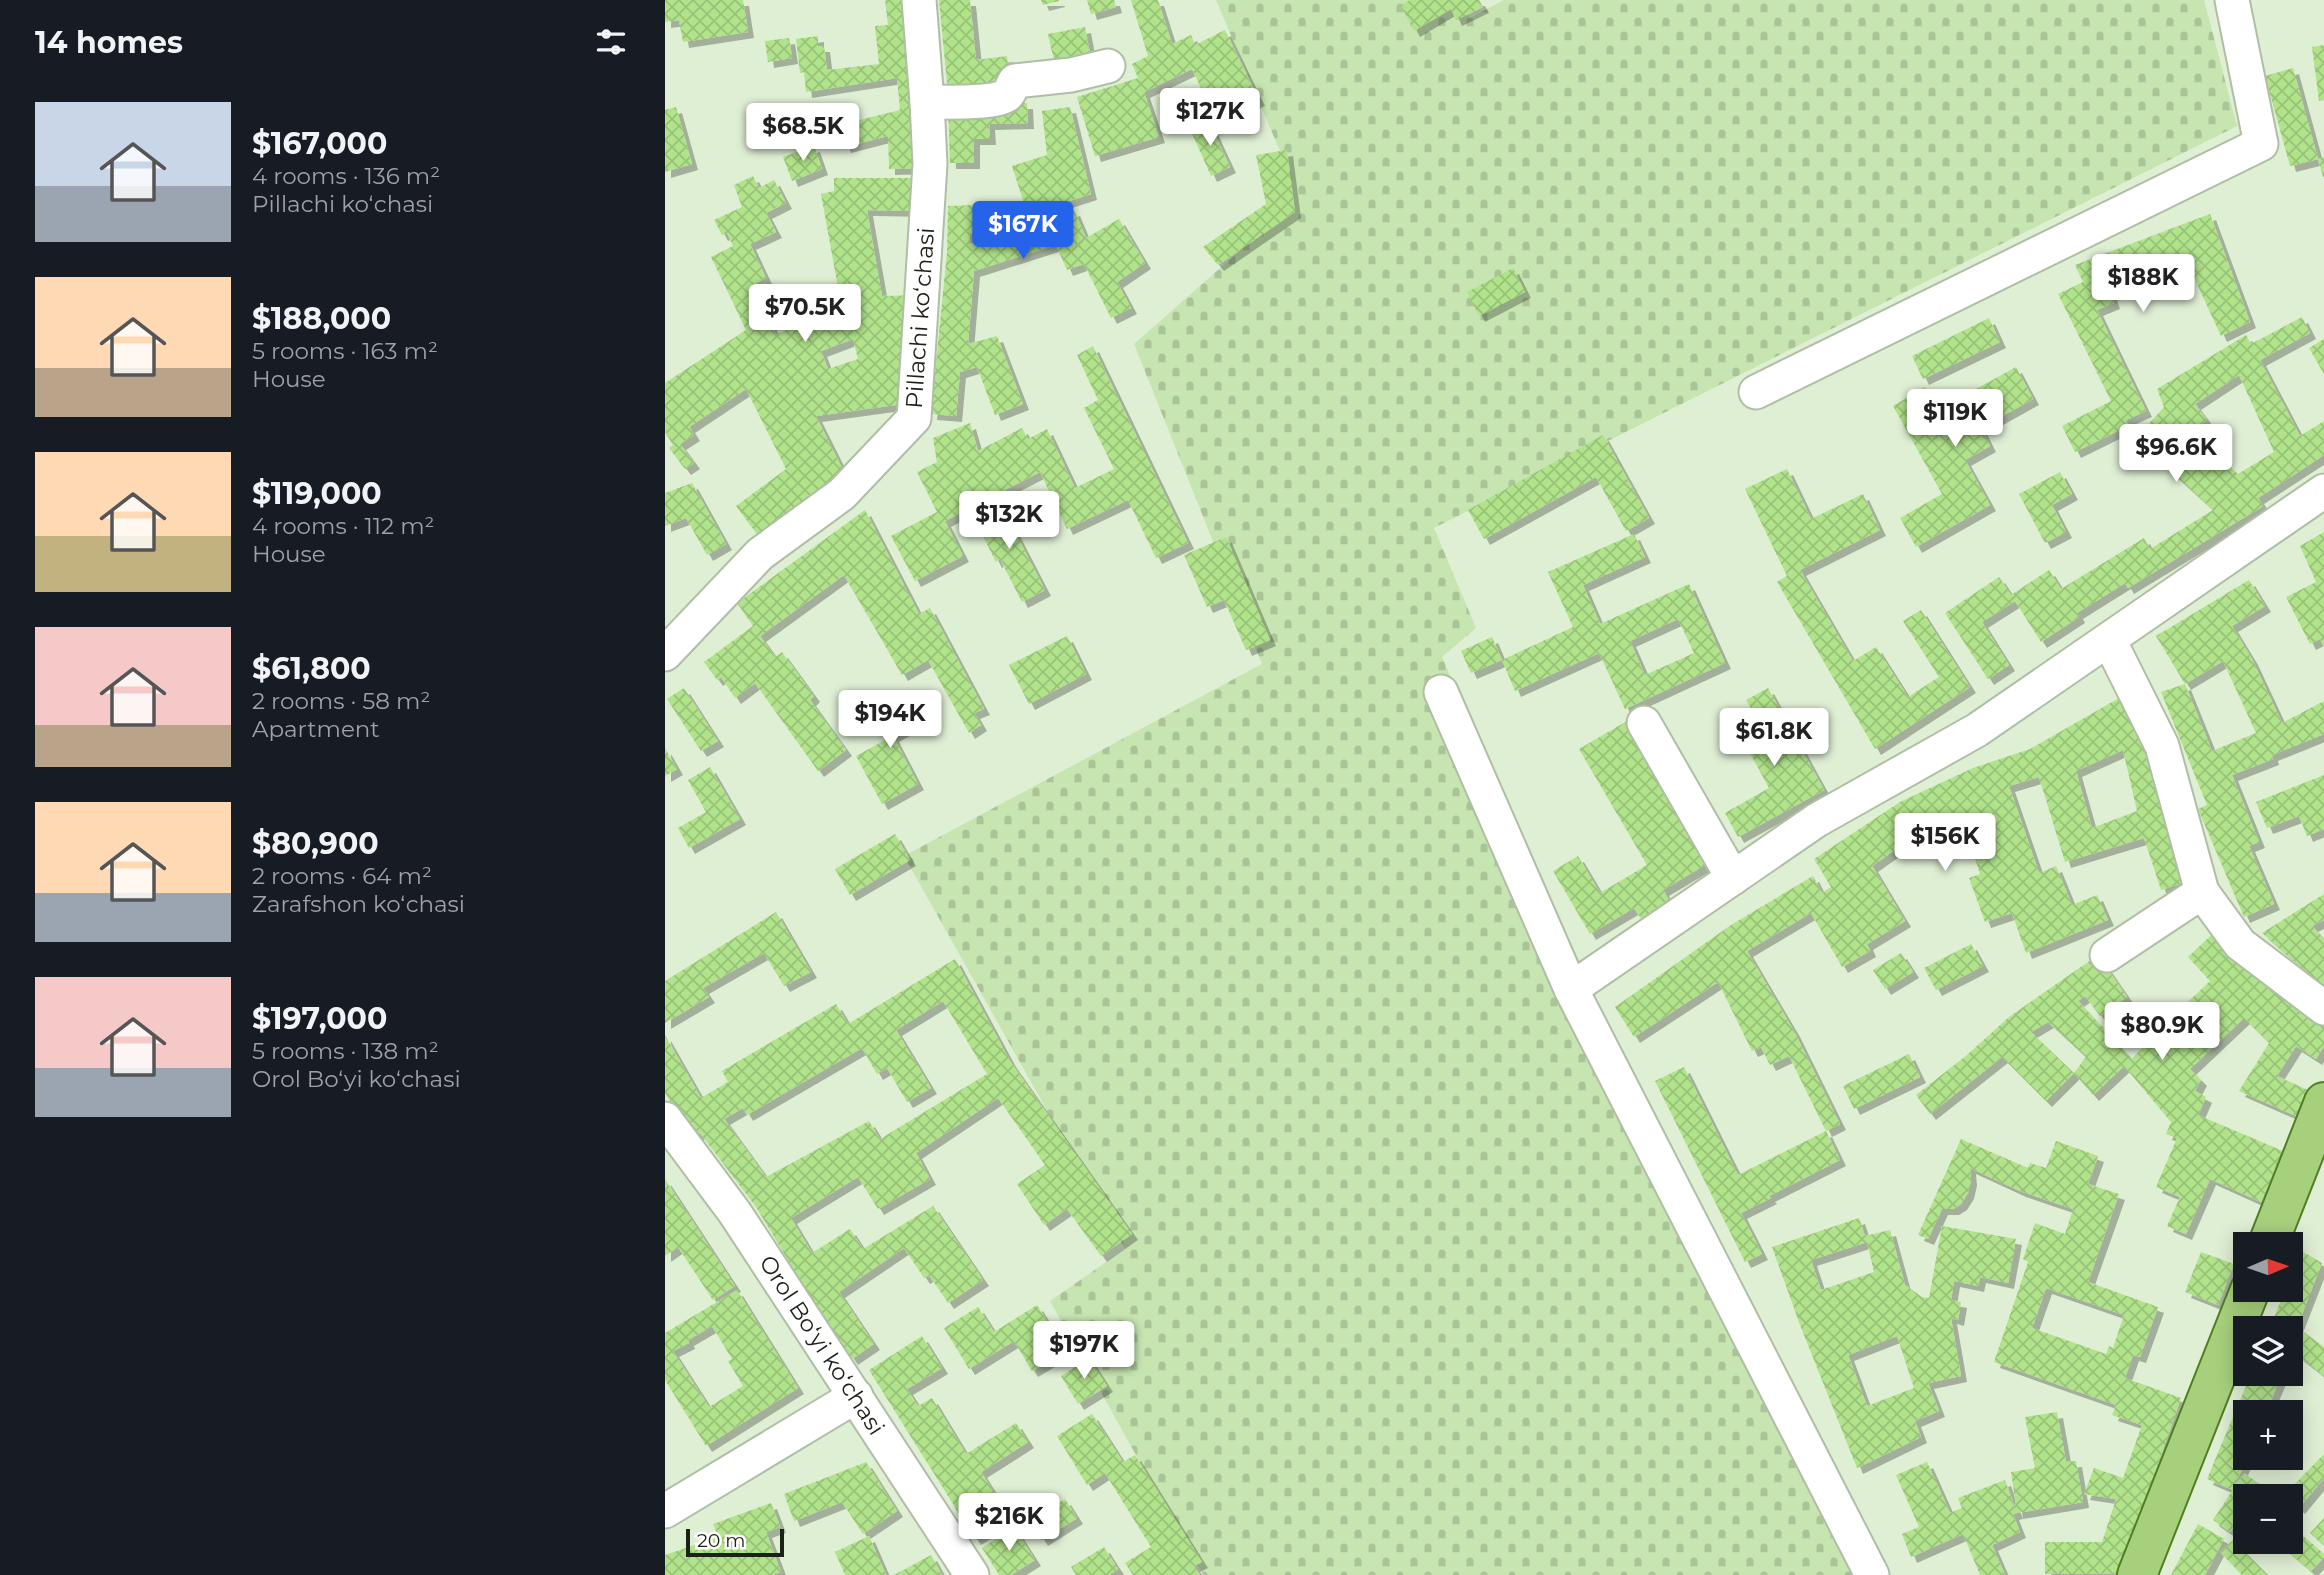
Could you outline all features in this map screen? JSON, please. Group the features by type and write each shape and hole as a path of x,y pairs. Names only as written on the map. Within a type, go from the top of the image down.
{"main road":[{"path":"2273,1232 2324,1102"},
{"path":"2137,1575 2245,1302"}],"street":[{"name":"Pillachi koʻchasi","path":"665,654 760,555 842,495 914,418 930,164 919,0"},
{"path":"1756,392 2261,144 2232,0"},
{"path":"927,102 981,102 1003,98 1010,93 1015,81 1071,75 1108,66"},
{"path":"1571,989 1817,820 1977,730 2324,491"},
{"path":"2109,640 2162,746 2202,892 2240,944 2324,1008"},
{"path":"1441,692 1571,989 1872,1575"},
{"path":"1644,723 1733,878"},
{"path":"2107,955 2202,892"},
{"name":"Orol Boʻyi koʻchasi","path":"665,1119 735,1213 972,1575"},
{"path":"665,1511 856,1396"}],"green space":[{"path":"1216,0 1461,0 1470,18 1504,0 2204,0 2237,126 1434,528 1476,628 1442,657 1720,1293 1857,1575 1203,1575 1050,1301 1125,1249 904,856 1262,664 1134,344 1286,210 1280,151"}],"building":[{"path":"665,0 743,0 748,32 683,42 679,20 665,22"},
{"path":"885,0 914,0 928,168 889,169 888,136 845,147 839,125 900,110 897,78 806,92 804,72 800,73 796,39 818,36 818,46 824,46 827,70 879,64 875,26 888,25"},
{"path":"939,0 970,0 976,60 1007,56 1010,87 948,93"},
{"path":"1041,0 1059,0 1059,1 1043,5"},
{"path":"1087,0 1114,0 1116,7 1091,14"},
{"path":"1131,0 1158,0 1172,44 1191,35 1195,45 1225,30 1259,100 1216,120 1192,69 1144,92 1159,137 1095,156 1077,97 1138,78 1132,64 1148,56"},
{"path":"1410,0 1479,0 1483,7 1456,20 1451,9 1414,31 1401,6"},
{"path":"1085,27 1090,54 1054,61 1048,34"},
{"path":"789,38 792,58 768,62 765,41"},
{"path":"2324,45 2324,100 2319,101 2312,47"},
{"path":"2293,68 2318,159 2290,166 2265,76"},
{"path":"1027,103 1028,123 989,124 990,139 974,139 974,163 950,163 948,105"},
{"path":"676,107 692,164 665,172 665,110"},
{"path":"1070,107 1091,194 1063,203 1066,213 1074,210 1086,238 1119,219 1145,263 1117,282 1131,308 1111,318 1084,264 1067,270 1056,245 974,271 968,344 997,336 1023,404 995,415 977,367 960,372 956,416 931,414 947,252 948,206 1000,204 1000,230 969,234 970,244 1031,225 1012,166 1047,155 1042,111"},
{"path":"1208,120 1230,167 1211,176 1190,129"},
{"path":"814,146 822,169 792,181 783,157"},
{"path":"1287,150 1295,212 1218,265 1203,247 1266,204 1256,155"},
{"path":"2324,157 2324,177 2323,177 2318,159"},
{"path":"753,176 759,188 774,180 786,203 766,213 776,232 750,244 766,278 752,285 776,335 841,304 821,194 834,191 834,178 927,178 926,211 867,210 882,296 918,295 910,403 816,416 845,474 759,537 736,506 786,469 746,389 689,427 694,435 680,444 694,463 685,469 669,448 673,445 665,432 665,383 746,330 711,257 733,246 727,233 722,235 714,220 742,207 734,185","holes":["853,339 858,359 828,369 821,351"]},
{"path":"2210,214 2250,322 2221,336 2183,254 2107,282 2114,303 2097,310 2146,411 2126,420 2128,426 2075,452 2062,426 2111,401 2058,294 2083,282 2075,265"},
{"path":"1513,268 1525,292 1479,316 1467,292"},
{"path":"2302,317 2310,333 2260,360 2300,436 2324,421 2324,455 2258,498 2263,506 2128,588 2125,583 2077,613 2079,617 2041,642 2015,601 1982,622 2009,665 1988,679 1945,613 1999,577 2011,595 2049,570 2061,589 2144,538 2150,549 2213,510 2135,439 2164,407 2157,389 2246,335 2251,344","holes":["2239,375 2274,452 2238,474 2191,432 2207,420 2195,404"]},
{"path":"1989,318 2000,342 1923,379 1912,356"},
{"path":"2324,339 2324,374 2309,348"},
{"path":"1093,346 1188,543 1156,558 1128,500 1067,529 1040,472 945,521 963,556 915,581 891,536 937,512 917,472 937,462 933,438 970,423 978,451 1022,428 1028,439 1047,429 1075,488 1114,469 1084,408 1098,400 1077,355"},
{"path":"2016,367 2033,399 1981,428 1990,446 1965,460 1990,505 1916,547 1900,518 1942,494 1893,406 1925,387 1938,410"},
{"path":"1603,435 1649,518 1626,531 1596,477 1484,539 1468,510"},
{"path":"1787,469 1811,519 1863,494 1880,530 1800,570 1853,661 1876,647 1908,697 1939,677 1903,621 1921,610 1970,687 1875,749 1777,582 1787,576 1745,489"},
{"path":"2060,472 2072,494 2052,505 2066,532 2045,543 2019,494"},
{"path":"692,483 726,544 707,555 686,518 665,526 665,493"},
{"path":"1000,503 1045,590 1022,602 1000,559 996,562 973,517"},
{"path":"865,510 919,614 930,608 984,709 974,713 981,725 969,733 928,660 902,675 844,575 760,636 775,657 782,652 814,696 810,700 846,750 818,771 755,683 735,698 721,677 717,680 704,662 753,626 737,603"},
{"path":"2324,532 2324,647 2320,639 2310,644 2286,597 2316,582 2300,546"},
{"path":"1634,534 1645,557 1583,585 1600,624 1689,584 1725,663 1625,709 1599,653 1515,691 1502,660 1573,627 1548,572","holes":["1678,619 1694,653 1645,675 1630,641"]},
{"path":"1226,537 1270,640 1246,650 1224,600 1207,607 1184,555"},
{"path":"2249,580 2265,606 2232,626 2252,659 2282,723 2324,701 2324,734 2232,775 2259,842 2249,846 2274,904 2244,917 2198,809 2207,805 2161,692 2185,684 2156,636","holes":["2223,661 2256,733 2212,751 2185,684"]},
{"path":"1067,636 1086,674 1029,704 1009,665"},
{"path":"1492,637 1502,660 1471,673 1461,651"},
{"path":"684,688 718,741 701,751 667,699"},
{"path":"1768,688 1824,790 1738,837 1725,813 1769,788 1740,735 1760,723 1746,700"},
{"path":"901,690 917,723 893,736 918,784 882,804 856,756 887,739 871,706"},
{"path":"2126,694 2138,715 2189,881 2161,890 2144,838 2065,862 2039,777 2009,786 2039,873 2056,866 2072,905 2097,895 2108,920 2026,953 2012,913 1985,922 1969,878 1980,874 1961,813 1916,835 1872,866 1905,921 1867,944 1870,951 1842,967 1811,913 1747,951 1794,1031 1840,1124 1826,1131 1789,1056 1770,1065 1761,1047 1752,1051 1718,982 1634,1037 1615,1007 1731,925 1813,876 1822,893 1831,887 1814,859 1900,802 1973,768 2030,749","holes":["2123,750 2137,811 2092,828 2076,771"]},
{"path":"1627,721 1710,862 1663,890 1675,911 1647,928 1634,908 1590,934 1553,871 1578,856 1600,893 1647,865 1579,749"},
{"path":"665,748 677,769 665,776"},
{"path":"710,767 740,819 689,848 678,828 706,812 688,780"},
{"path":"2324,775 2324,829 2307,836 2299,816 2267,828 2256,802"},
{"path":"895,834 910,860 850,895 835,869"},
{"path":"2324,894 2324,920 2312,926 2324,939 2324,987 2262,933"},
{"path":"776,912 811,972 784,986 764,953 703,988 709,997 665,1023 665,981"},
{"path":"2220,927 2324,1024 2324,1046 2316,1059 2296,1046 2277,1076 2308,1090 2296,1116 2239,1091 2269,1043 2244,1018 2190,1069 2201,1080 2195,1091 2206,1097 2198,1115 2283,1151 2261,1202 2210,1179 2186,1234 2167,1226 2180,1197 2156,1187 2177,1138 2166,1134 2171,1122 2124,1066 2093,1095 2074,1073 2046,1101 2002,1057 1930,1114 1916,1095 1967,1055 2009,1017 2098,955 2127,997 2100,1016 2085,996 2078,1001 2132,1059 2156,1032 2210,981 2188,957","holes":["2048,1022 2086,1057 2074,1073 2031,1032"]},
{"path":"1971,944 1983,966 1936,990 1924,968"},
{"path":"1901,953 1913,972 1885,989 1873,970"},
{"path":"955,959 1010,1061 1132,1234 1101,1256 1067,1209 1044,1225 1017,1184 1045,1165 998,1098 916,1153 930,1179 878,1209 858,1177 791,1218 812,1253 850,1229 863,1249 933,1206 983,1280 948,1303 929,1275 924,1278 904,1248 839,1292 874,1344 852,1359 756,1207 700,1133 696,1135 681,1110 677,1112 665,1093 665,1035 701,1098 728,1082 722,1071 836,1004 848,1024","holes":["943,1001 987,1074 880,1139 869,1121 766,1177 724,1119 743,1108 747,1115 862,1048 877,1074 887,1068 907,1102 931,1088 896,1030"]},
{"path":"1909,1054 1920,1077 1854,1109 1843,1086"},
{"path":"1684,1067 1738,1175 1826,1131 1840,1160 1741,1213 1762,1254 1745,1262 1655,1081"},
{"path":"1961,1139 2028,1168 2030,1163 2046,1168 2056,1141 2098,1156 2088,1184 2119,1194 2088,1282 2158,1307 2140,1357 2133,1355 2125,1378 2181,1398 2120,1573 2045,1574 2045,1542 2102,1542 2116,1499 2084,1494 2094,1468 2123,1478 2142,1425 2112,1415 2116,1405 1994,1362 2028,1262 2023,1259 2035,1223 2065,1234 2073,1209 2020,1191 1970,1168 1968,1193 1961,1204 1953,1209 1942,1209 1928,1239 1918,1235","holes":["2046,1288 2124,1315 2113,1348 2109,1346 2106,1354 2032,1328"]},
{"path":"665,1179 735,1286 713,1300 678,1247 665,1256"},
{"path":"1859,1218 1865,1236 1890,1230 1905,1285 1922,1297 1929,1298 1942,1226 2016,1239 2008,1283 1980,1277 1978,1286 1954,1281 1951,1300 1961,1302 1958,1320 1951,1318 1961,1376 1928,1383 1939,1411 1915,1421 1921,1437 1857,1468 1772,1247","holes":["1867,1242 1874,1272 1821,1290 1811,1260","1897,1336 1914,1388 1867,1406 1848,1355"]},
{"path":"2201,1252 2233,1264 2218,1305 2185,1292"},
{"path":"2303,1252 2322,1263 2301,1316 2275,1316 2280,1302 2303,1302"},
{"path":"737,1290 798,1388 706,1446 665,1380 665,1333","holes":["712,1326 732,1359 728,1361 743,1386 709,1407 673,1351"]},
{"path":"1037,1305 1066,1351 1032,1371 1014,1341 969,1369 944,1328 978,1307 994,1332"},
{"path":"2303,1331 2324,1347 2324,1376 2303,1359"},
{"path":"922,1336 942,1368 907,1389 918,1406 932,1398 966,1454 1016,1423 1028,1442 981,1472 1010,1518 975,1539 869,1370"},
{"path":"1089,1358 1107,1386 1078,1404 1061,1376"},
{"path":"2246,1386 2277,1386 2271,1400 2240,1400"},
{"path":"2057,1412 2066,1462 2076,1461 2083,1502 2017,1513 2011,1472 2035,1468 2025,1417"},
{"path":"1092,1414 1123,1462 1135,1455 1202,1562 1194,1566 1200,1575 1133,1575 1125,1563 1151,1547 1105,1473 1087,1485 1057,1436"},
{"path":"2233,1417 2233,1470 2242,1470 2236,1484 2233,1484 2233,1490 2207,1479"},
{"path":"2324,1454 2324,1478 2303,1503 2303,1484 2295,1484"},
{"path":"866,1462 897,1511 863,1534 842,1502 794,1521 784,1494"},
{"path":"1927,1462 1950,1513 1962,1508 1958,1498 2005,1480 2017,1513 2013,1514 2020,1532 1992,1545 2005,1575 1980,1575 1963,1534 1911,1557 1902,1534 1919,1527 1896,1475"},
{"path":"2244,1473 2260,1484 2237,1484"},
{"path":"2233,1490 2233,1528 2230,1532 2213,1520"},
{"path":"1065,1499 1077,1518 1042,1540 1030,1521"},
{"path":"771,1503 780,1527 766,1532 781,1572 772,1575 665,1575 665,1555 718,1537 713,1524"},
{"path":"2324,1518 2324,1545 2310,1533"},
{"path":"2198,1524 2224,1539 2205,1575 2171,1575"},
{"path":"1014,1527 1035,1560 1011,1575 999,1575 982,1548"},
{"path":"869,1536 886,1575 845,1575 835,1552"},
{"path":"2303,1536 2324,1554 2311,1571 2291,1554 2303,1554"},
{"path":"2233,1540 2233,1554 2247,1554 2268,1575 2242,1575 2220,1552"},
{"path":"1104,1547 1118,1569 1109,1575 1076,1575 1071,1567"},
{"path":"931,1555 942,1575 894,1575"}]}
